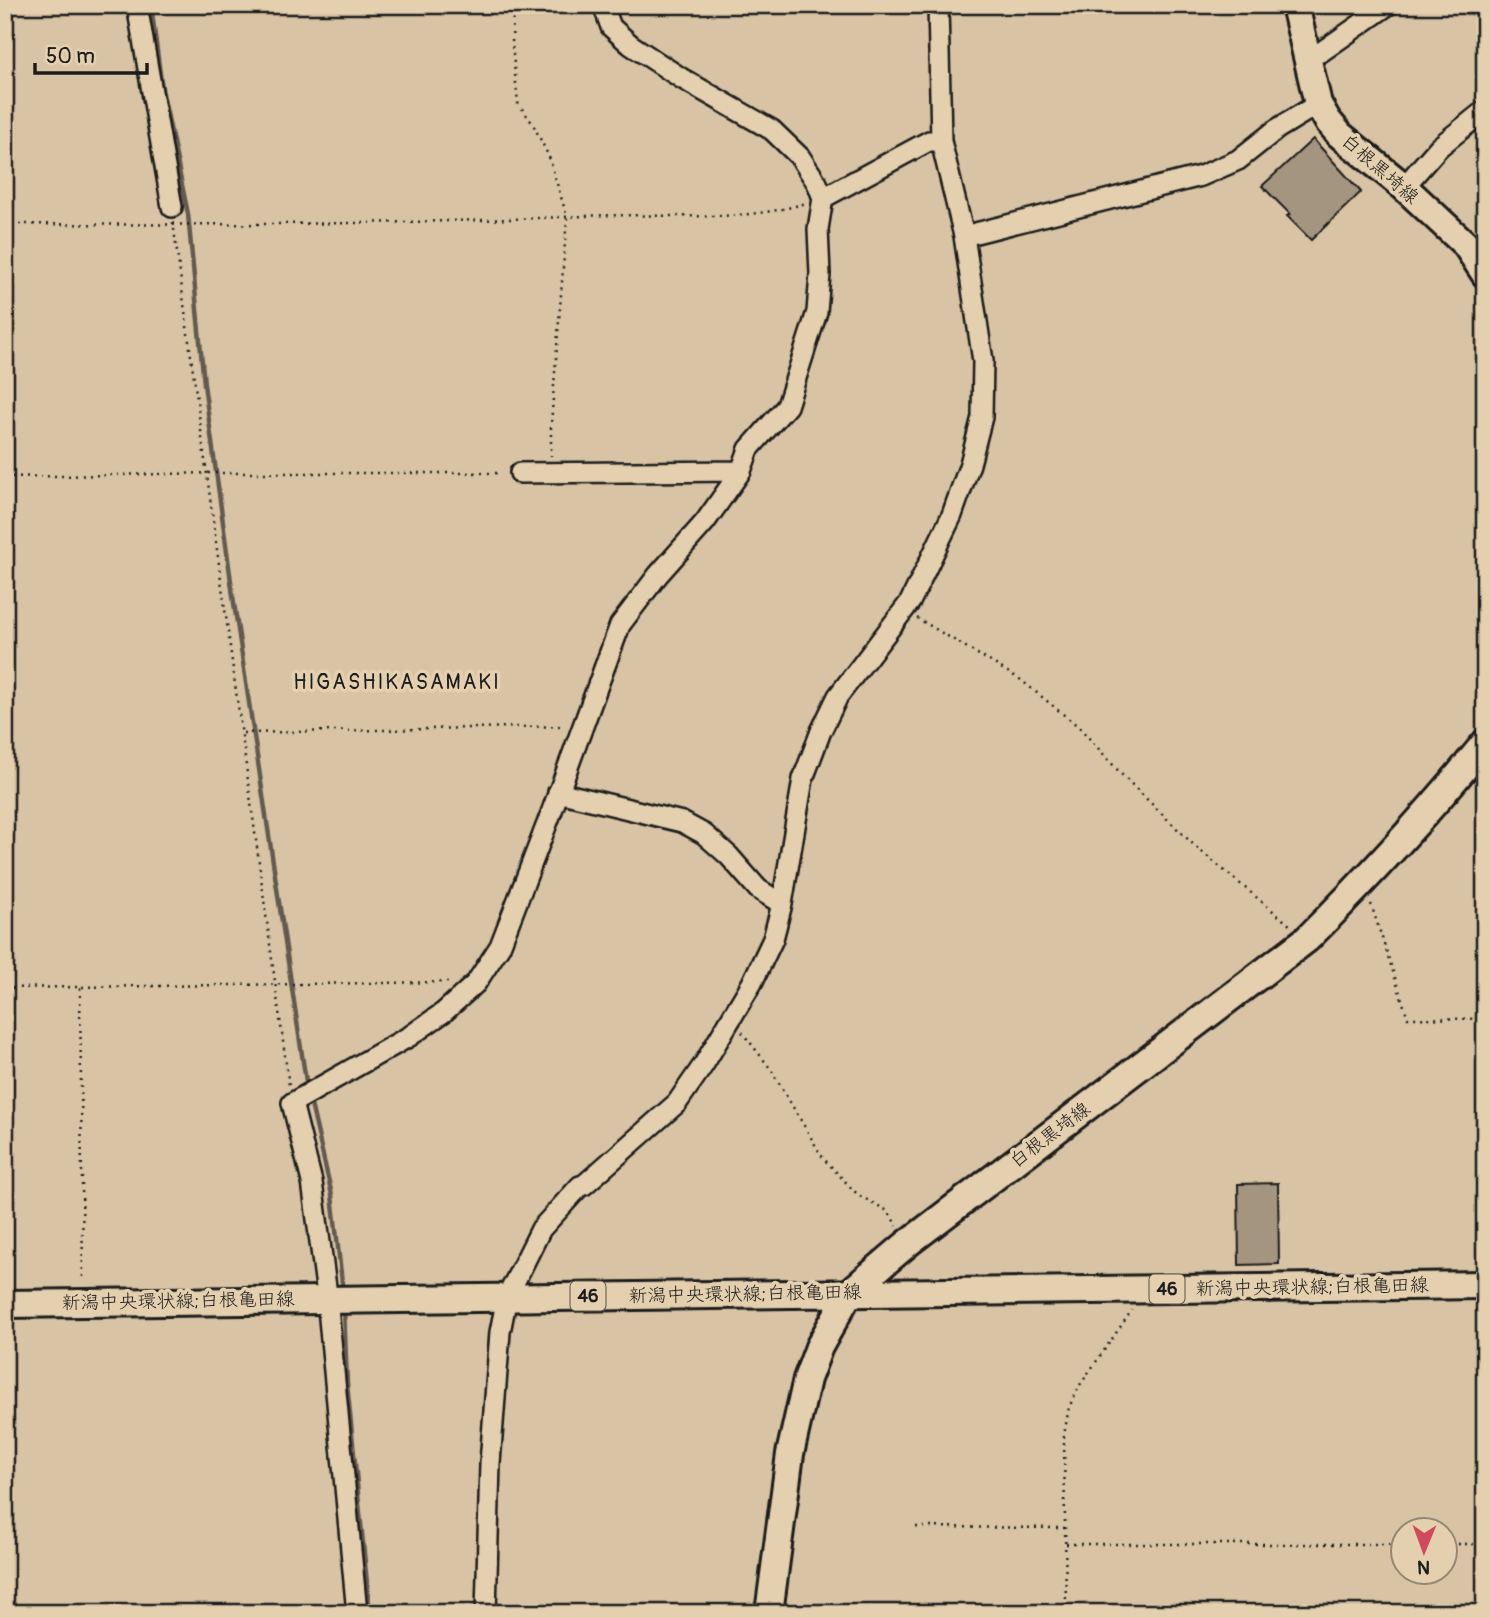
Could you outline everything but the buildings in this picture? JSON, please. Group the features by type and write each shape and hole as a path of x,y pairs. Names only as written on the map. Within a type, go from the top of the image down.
{"main road":[{"name":"白根黒埼線","path":"1295,5 1318,104 1328,121 1340,135 1404,187 1466,245 1485,274"},
{"name":"白根黒埼線","path":"769,1613 797,1419 807,1379 819,1348 849,1293 908,1243 1307,939 1449,788 1485,743"},
{"name":"新潟中央環状線;白根亀田線","path":"5,1304 1485,1285"}],"street":[{"path":"137,5 175,219"},
{"path":"357,1613 327,1298 312,1182 292,1103 410,1036 444,1012 476,983 500,946 620,625 658,575 705,522 740,471 749,449 787,406 818,300 818,229 822,198 817,183 800,157 772,130 681,78 631,45 611,27 604,5"},
{"path":"486,1613 490,1463 500,1332 507,1297 541,1229 580,1186 677,1102 704,1064 752,983 774,939 803,779 821,731 838,696 910,602 952,515 970,464 982,417 983,361 964,236 941,141 937,5"},
{"path":"1308,56 1321,52 1388,5"},
{"path":"964,236 1201,176 1238,160 1277,129 1318,104"},
{"path":"1404,187 1439,147 1485,110"},
{"path":"822,198 929,141 941,141"},
{"path":"520,473 740,471"},
{"path":"558,792 682,822 704,834 729,856 758,890 782,904"}],"path":[{"path":"513,5 512,44 518,103 533,124 548,157 567,217 551,424 551,473"},
{"path":"5,224 175,219 197,225 747,216 777,212 822,198"},
{"path":"175,219 206,474 292,1103"},
{"path":"5,477 214,473 520,473"},
{"path":"904,610 1021,680 1079,727 1123,775 1196,846 1307,939"},
{"path":"243,733 582,727"},
{"path":"1363,882 1408,1018 1485,1019"},
{"path":"5,988 476,983"},
{"path":"80,987 83,1303"},
{"path":"731,1018 770,1068 823,1158 858,1195 888,1211 908,1243"},
{"path":"1066,1613 1064,1435 1069,1407 1080,1385 1145,1289"},
{"path":"916,1527 1065,1528"},
{"path":"1065,1544 1388,1544"},
{"path":"1458,1544 1485,1544"}],"waterway":[{"path":"151,5 162,89 188,214 204,384 307,1088"},
{"path":"310,1100 332,1195 343,1291"},
{"path":"344,1307 347,1384 370,1613"}],"district":[{"name":"HIGASHIKASAMAKI","path":"397,682"}]}
